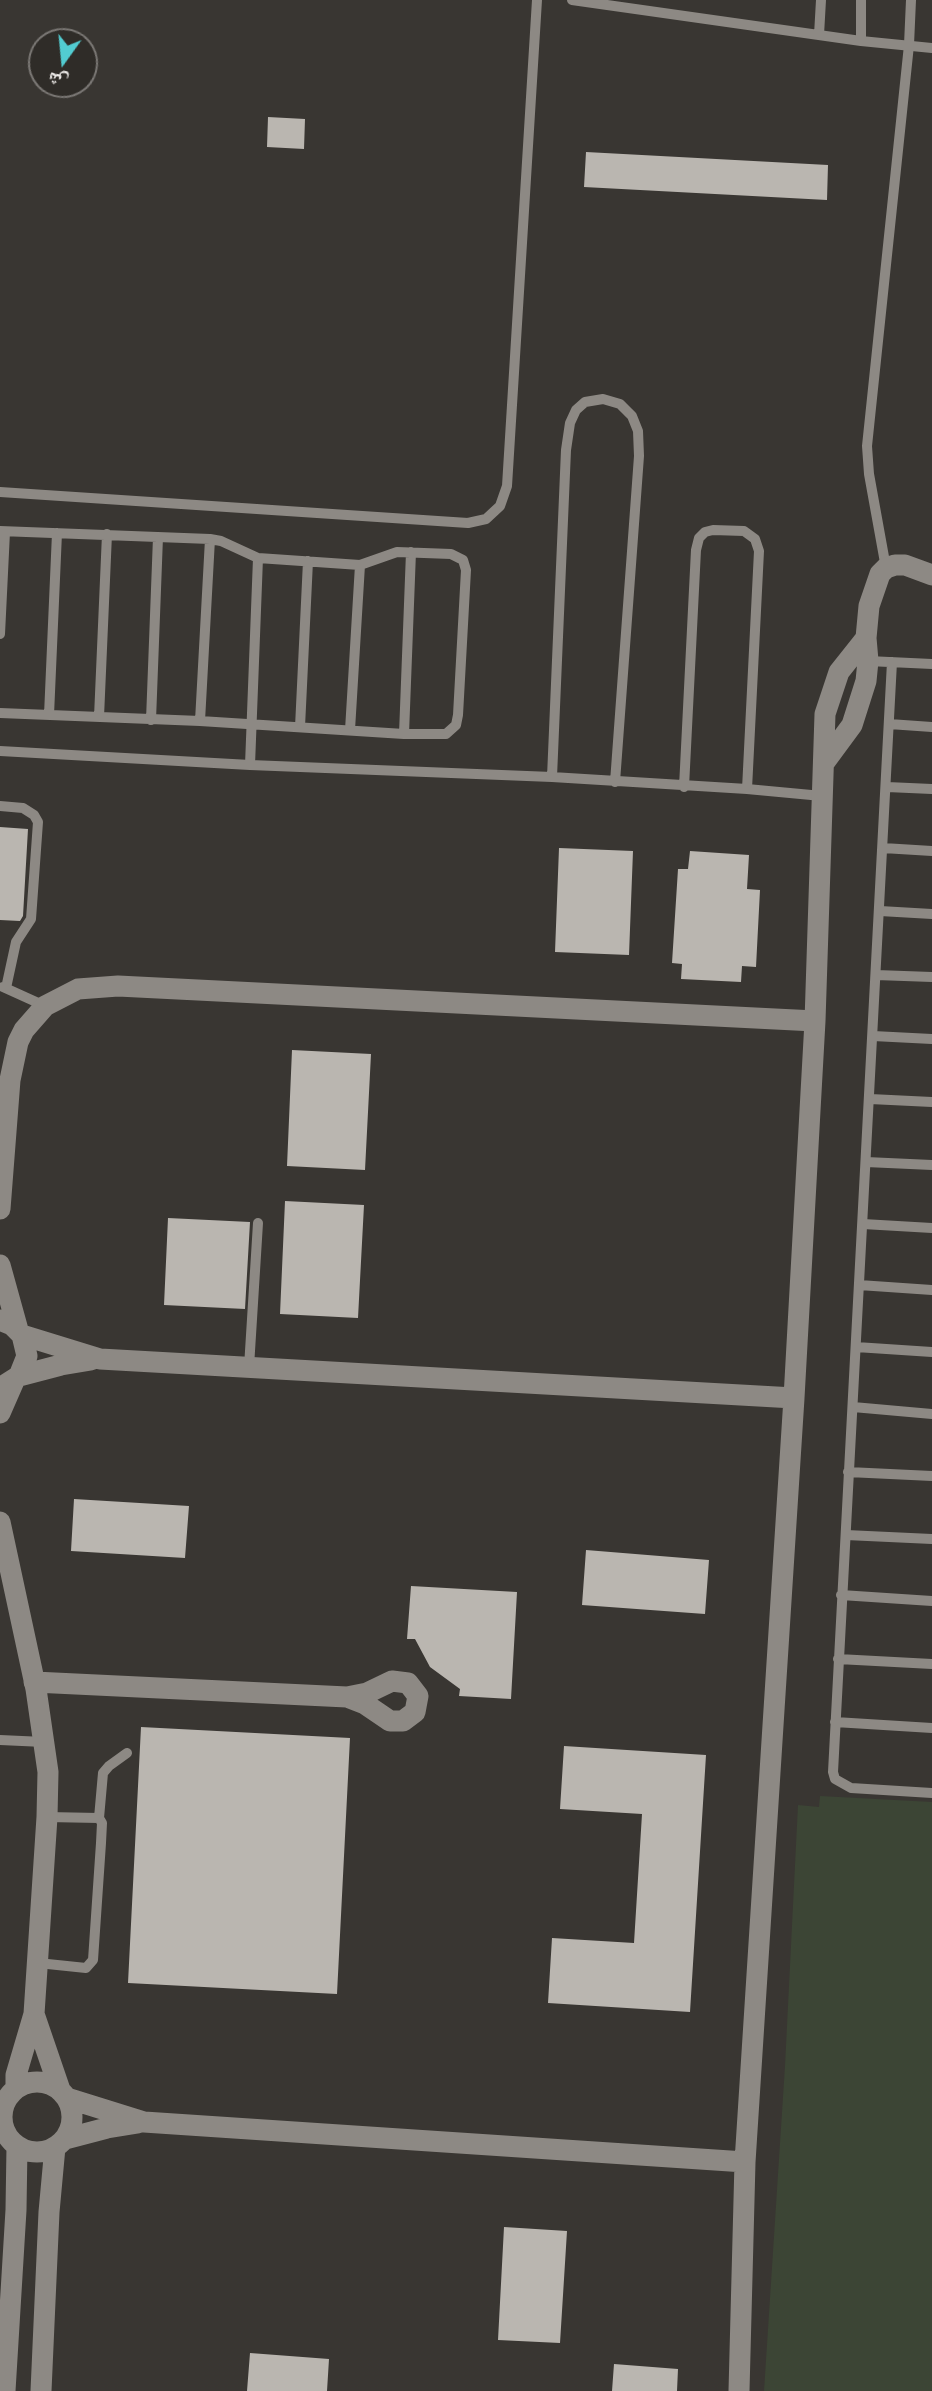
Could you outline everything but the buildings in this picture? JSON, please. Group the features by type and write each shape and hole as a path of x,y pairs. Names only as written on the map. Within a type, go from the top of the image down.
{"street":[{"path":"824,763 852,725 866,681 869,607 876,582 886,568 895,565 905,565 932,575"},
{"path":"738,2391 745,2162 794,1398 815,1021 825,714 839,672 866,638"},
{"path":"0,1198 4,1101 18,1042 24,1030 45,1006 78,989 118,986 815,1021"},
{"path":"0,1265 13,1328 27,1356 11,1382 0,1413"},
{"path":"13,1328 100,1359"},
{"path":"11,1382 61,1365 100,1359 794,1398"},
{"path":"0,1522 34,1682 48,1772 34,2014 2,2119 8,2139 16,2210 5,2391"},
{"path":"34,1682 347,1697"},
{"path":"34,2014 72,2110 72,2122 60,2143 49,2212 41,2391"},
{"path":"9,2092 37,2082 49,2084 64,2094 144,2122"},
{"path":"8,2139 36,2152 107,2128 144,2122 745,2162"}],"lane":[{"path":"0,492 468,523 486,519 500,506 507,486 537,0"},
{"path":"572,0 861,41 932,48"},
{"path":"820,35 821,0"},
{"path":"861,0 861,41"},
{"path":"886,568 869,474 867,446 909,45 911,0"},
{"path":"552,778 566,450 570,423 576,410 586,402 603,399 620,404 632,416 638,431 639,456 615,782"},
{"path":"684,787 696,550 699,538 705,532 713,530 744,531 755,539 759,551 747,789"},
{"path":"0,634 2,531 210,539 221,541 258,558 360,565 397,552 451,554 463,560 466,570 456,725 446,734 0,713"},
{"path":"49,715 57,533"},
{"path":"99,718 107,534"},
{"path":"151,720 158,537"},
{"path":"200,721 210,539"},
{"path":"404,734 411,552"},
{"path":"250,765 258,558"},
{"path":"300,727 309,561"},
{"path":"350,730 360,565"},
{"path":"868,661 932,664"},
{"path":"892,662 833,1772 835,1779 843,1785 932,1794"},
{"path":"889,724 932,727"},
{"path":"0,751 552,778 822,796"},
{"path":"887,787 932,789"},
{"path":"0,806 23,808 34,815 38,822 31,919 16,942 3,987 45,1006"},
{"path":"883,848 932,851"},
{"path":"880,911 932,914"},
{"path":"876,975 932,977"},
{"path":"873,1036 932,1039"},
{"path":"870,1099 932,1102"},
{"path":"866,1162 932,1165"},
{"path":"249,1367 258,1223"},
{"path":"863,1224 932,1228"},
{"path":"859,1285 932,1290"},
{"path":"856,1347 932,1352"},
{"path":"853,1407 932,1414"},
{"path":"849,1472 932,1476"},
{"path":"846,1535 932,1539"},
{"path":"841,1595 932,1601"},
{"path":"838,1659 932,1664"},
{"path":"835,1722 932,1728"},
{"path":"0,1740 44,1742"},
{"path":"38,1963 86,1968 93,1960 103,1773 127,1753"},
{"path":"47,1817 99,1818"}],"green space":[{"path":"820,1796 932,1802 932,2391 764,2391 785,2066 798,1805 819,1807"}]}
